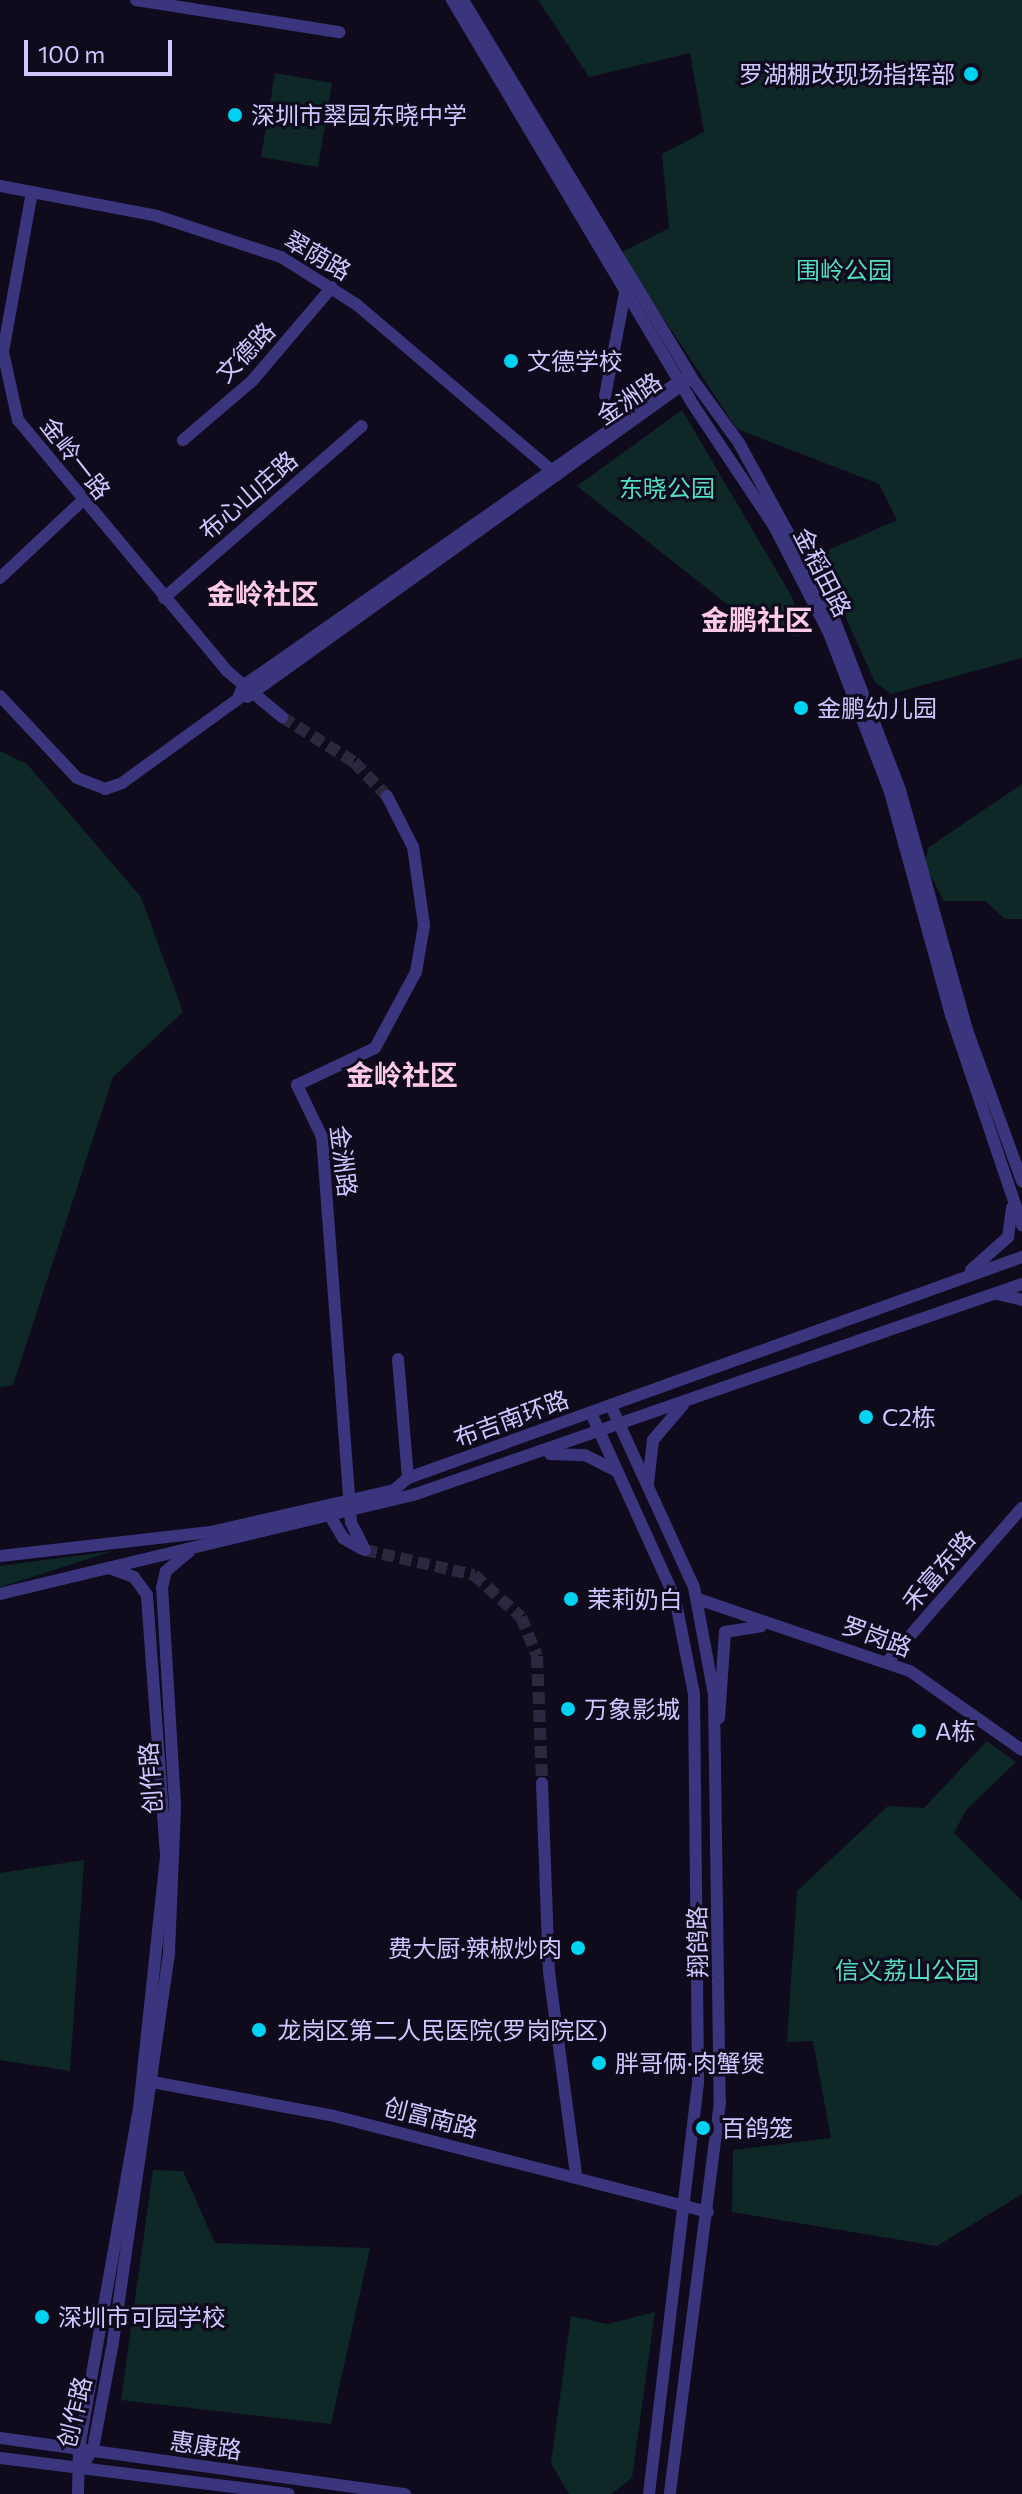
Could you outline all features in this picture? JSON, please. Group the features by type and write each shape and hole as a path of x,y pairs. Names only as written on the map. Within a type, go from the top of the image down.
{"street":[{"path":"136,0 339,32"},
{"name":"金稻田路","path":"452,0 774,526 840,658 890,792 951,1015 1017,1185 1022,1225"},
{"name":"金稻田路","path":"463,0 628,268 685,381"},
{"name":"翠荫路","path":"0,186 208,230 281,257 332,287 553,472"},
{"name":"金岭一路","path":"32,192 7,309 3,371 18,420 164,598 254,696"},
{"path":"605,396 628,268"},
{"name":"文德路","path":"183,440 252,381 332,287"},
{"name":"金洲路","path":"243,686 685,381"},
{"name":"布心山庄路","path":"164,598 362,426"},
{"name":"金洲路","path":"254,696 553,472"},
{"path":"0,578 82,501"},
{"path":"238,699 243,686"},
{"path":"0,696 77,778 105,789 238,699 254,696 282,717"},
{"name":"金洲路","path":"352,1505 322,1137 297,1085 375,1048 416,972 424,925 415,862 408,829 387,796"},
{"path":"966,1274 1008,1237 1017,1185"},
{"name":"布吉南环路","path":"0,1594 330,1516 394,1490 408,1478 966,1274 1022,1257"},
{"name":"布吉南环路","path":"0,1556 211,1532 352,1505 543,1454 1022,1284"},
{"path":"986,1295 1022,1300"},
{"path":"398,1359 408,1478"},
{"path":"648,1486 653,1440 685,1402"},
{"name":"翔鸽路","path":"611,1406 698,1599 715,1732 721,2053 708,2212 670,2494"},
{"name":"翔鸽路","path":"591,1413 675,1598 694,1694 700,1981 685,2206 649,2494"},
{"path":"543,1454 585,1455 618,1473"},
{"path":"330,1516 343,1538 365,1550 353,1533 352,1505"},
{"name":"禾富东路","path":"887,1662 1022,1508"},
{"name":"创作路","path":"82,2467 93,2449 146,2081 163,1921 169,1805 162,1588 166,1571 192,1550"},
{"name":"创作路","path":"106,1568 134,1577 147,1595 169,1805"},
{"name":"罗岗路","path":"698,1599 887,1662 937,1685 1022,1750"},
{"path":"715,1732 725,1632 739,1625 781,1627"},
{"path":"542,1783 549,1972 576,2175"},
{"name":"创作路","path":"82,2467 79,2448 146,2081"},
{"name":"创富南路","path":"146,2081 334,2116 576,2175 708,2212"},
{"name":"惠康路","path":"0,2438 405,2494"},
{"path":"638,2494 654,2455"},
{"name":"惠康路","path":"0,2458 289,2494"},
{"path":"674,2465 677,2494"},
{"path":"78,2494 82,2467"}],"green space":[{"name":"围岭公园","path":"538,0 1022,0 1022,658 891,694 875,682 817,555 897,520 879,484 737,429 620,253 669,228 662,154 704,132 690,53 589,77"},
{"path":"275,73 332,83 318,167 261,157"},
{"name":"东晓公园","path":"682,410 792,597 804,635 792,636 760,611 746,619 577,486"},
{"path":"0,751 27,764 141,897 183,1012 113,1077 13,1385 0,1387"},
{"path":"1022,784 1022,919 1005,919 985,901 944,901 924,863 929,847"},
{"path":"113,1551 23,1580 0,1587 0,1566"},
{"name":"信义荔山公园","path":"987,1741 1016,1762 966,1810 954,1833 1022,1901 1022,2194 937,2246 732,2212 733,2150 831,2138 813,2041 787,2042 797,1891 888,1806 924,1808"},
{"path":"84,1860 70,2071 0,2060 0,1873"},
{"path":"153,2170 183,2171 215,2243 370,2248 331,2424 121,2400"},
{"path":"655,2312 632,2478 611,2494 569,2494 551,2463 571,2316 608,2324"}],"tunnel":[{"path":"282,717 354,762 387,796"},
{"path":"365,1550 474,1575 521,1617 537,1656 542,1783"}],"place":[{"name":"罗湖棚改现场指挥部","path":"971,74"},
{"name":"深圳市翠园东晓中学","path":"235,115"},
{"name":"文德学校","path":"511,361"},
{"name":"金鹏幼儿园","path":"801,708"},
{"name":"C2栋","path":"866,1417"},
{"name":"茉莉奶白","path":"571,1599"},
{"name":"万象影城","path":"568,1709"},
{"name":"A栋","path":"919,1731"},
{"name":"费大厨·辣椒炒肉","path":"578,1948"},
{"name":"龙岗区第二人民医院(罗岗院区)","path":"259,2030"},
{"name":"胖哥俩·肉蟹煲","path":"599,2063"},
{"name":"百鸽笼","path":"703,2128"},
{"name":"深圳市可园学校","path":"42,2317"}],"district":[{"name":"金岭社区","path":"263,593"},
{"name":"金鹏社区","path":"757,619"},
{"name":"金岭社区","path":"402,1074"}]}
